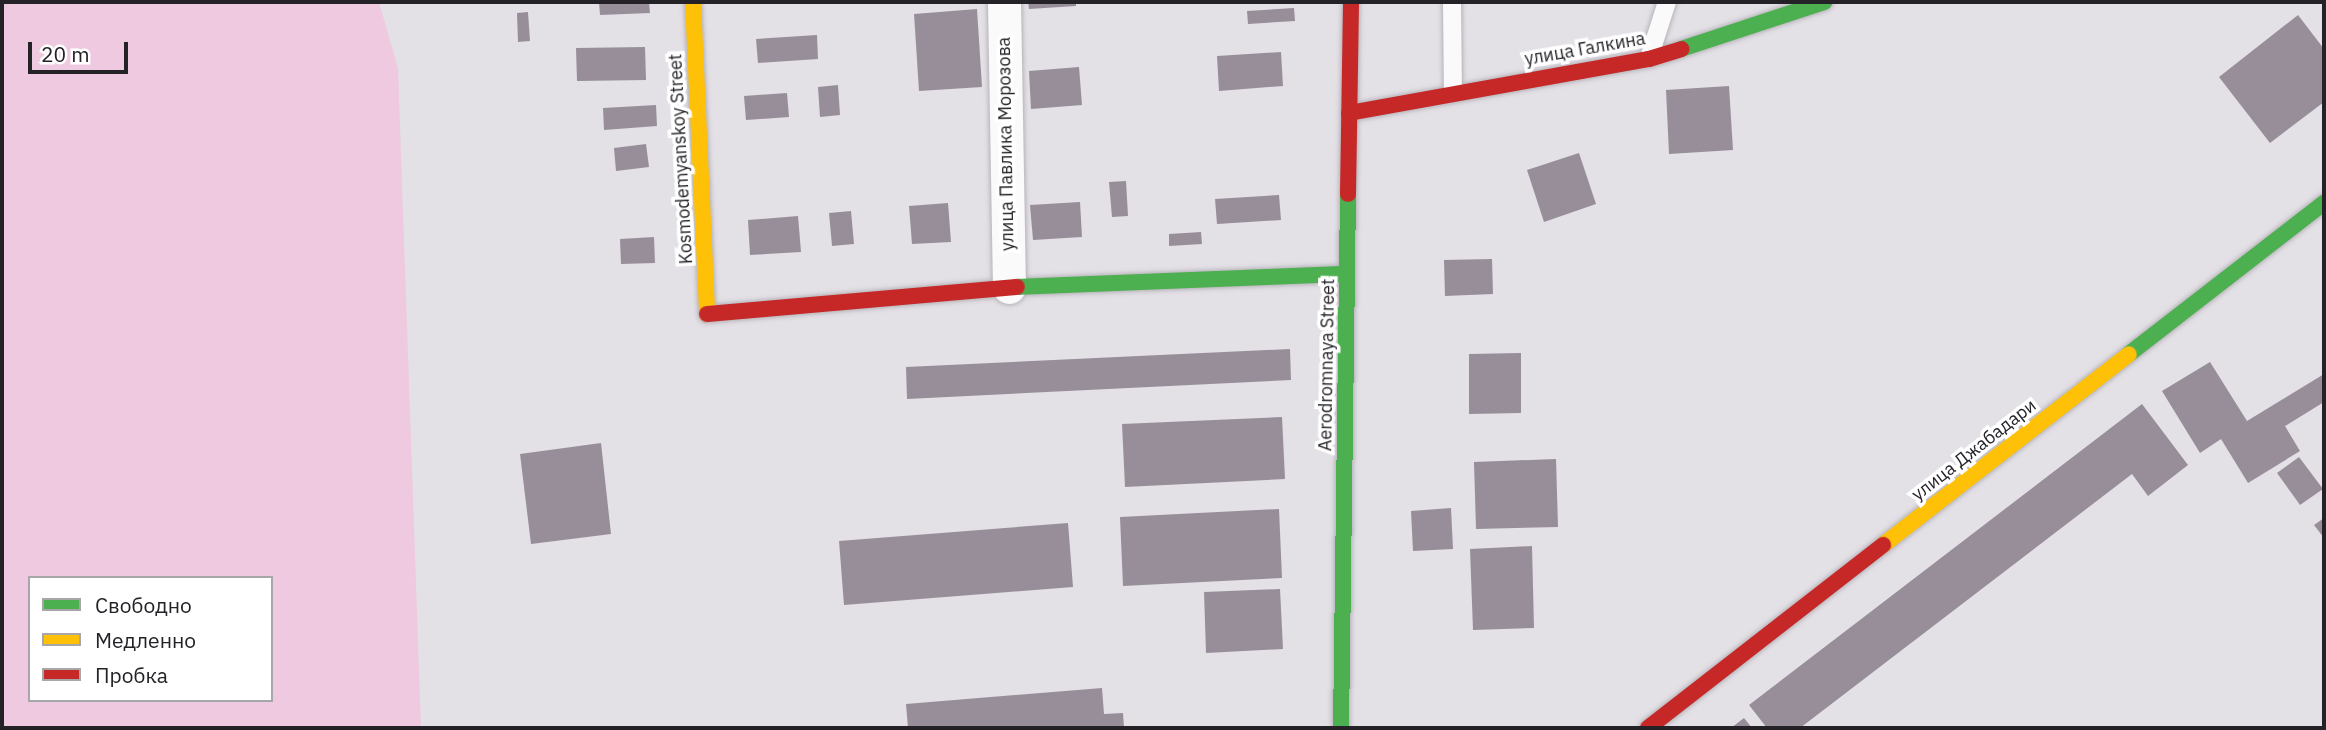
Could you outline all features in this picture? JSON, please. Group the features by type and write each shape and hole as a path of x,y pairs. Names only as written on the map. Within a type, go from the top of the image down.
{"street":[{"name":"Kosmodemyanskoy Street","path":"693,2 707,314 1009,287"},
{"name":"улица Павлика Морозова","path":"1003,2 1009,287"},
{"name":"Aerodromnaya Street","path":"1341,728 1351,2"},
{"name":"улица Галкина","path":"1349,113 1648,58 1824,2"},
{"name":"улица Джабадари","path":"1648,728 2324,203"},
{"path":"1009,287 1347,274"}],"lane":[{"path":"1452,2 1453,92"},
{"path":"1648,58 1667,2"}],"shaded area":[{"path":"2,2 379,2 398,69 421,728 2,728"}],"building":[{"path":"599,2 649,2 650,13 600,15"},
{"path":"1028,2 1076,2 1076,6 1029,9"},
{"path":"1294,8 1295,21 1248,24 1247,11"},
{"path":"977,9 982,87 919,91 914,14"},
{"path":"528,12 530,41 518,42 517,13"},
{"path":"2298,15 2324,49 2324,102 2270,143 2219,77"},
{"path":"817,35 818,59 758,63 756,39"},
{"path":"645,47 646,80 577,81 576,48"},
{"path":"1281,52 1283,86 1219,91 1217,56"},
{"path":"1079,67 1082,105 1031,109 1029,71"},
{"path":"838,85 840,115 820,117 818,87"},
{"path":"1729,86 1733,150 1669,154 1666,90"},
{"path":"787,93 789,117 746,120 744,96"},
{"path":"656,105 657,126 604,130 603,108"},
{"path":"646,144 649,167 616,171 614,148"},
{"path":"1579,153 1596,204 1544,222 1527,170"},
{"path":"1126,181 1128,216 1112,217 1109,182"},
{"path":"1279,195 1281,220 1217,224 1215,199"},
{"path":"1080,202 1082,237 1033,240 1030,205"},
{"path":"948,203 951,242 912,244 909,206"},
{"path":"851,211 854,244 832,246 829,213"},
{"path":"798,216 801,252 750,255 748,220"},
{"path":"1201,232 1202,244 1169,246 1169,234"},
{"path":"654,237 655,263 621,264 620,239"},
{"path":"1492,259 1493,294 1445,296 1444,260"},
{"path":"1290,349 1291,380 907,399 906,367"},
{"path":"1521,353 1521,413 1469,414 1469,354"},
{"path":"2210,362 2247,421 2324,374 2324,402 2285,426 2300,451 2248,483 2221,439 2200,453 2162,391"},
{"path":"2142,404 2188,465 2148,496 2132,474 1800,728 1767,728 1749,705"},
{"path":"1282,417 1285,479 1125,487 1122,424"},
{"path":"601,443 611,534 531,544 520,454"},
{"path":"2299,457 2323,489 2300,505 2277,473"},
{"path":"1556,459 1558,527 1476,529 1474,462"},
{"path":"1451,508 1453,549 1413,551 1411,511"},
{"path":"1279,509 1282,578 1123,586 1120,517"},
{"path":"2324,518 2324,538 2314,525"},
{"path":"1068,523 1073,587 844,605 839,541"},
{"path":"1532,546 1534,628 1473,630 1470,549"},
{"path":"1280,589 1283,649 1206,653 1204,592"},
{"path":"1102,688 1104,714 1123,713 1124,728 908,728 906,704"},
{"path":"1744,718 1752,728 1731,728"}],"traffic: fast":[{"path":"1681,49 1824,2"},
{"path":"1341,728 1348,194"},
{"path":"2129,354 2324,203"},
{"path":"1017,287 1347,274"}],"traffic: slow":[{"path":"693,2 707,314"},
{"path":"1883,545 2129,354"}],"traffic: jam":[{"path":"1348,194 1351,2"},
{"path":"1349,113 1649,59 1681,49"},
{"path":"707,314 1017,287"},
{"path":"1648,728 1883,545"}]}
